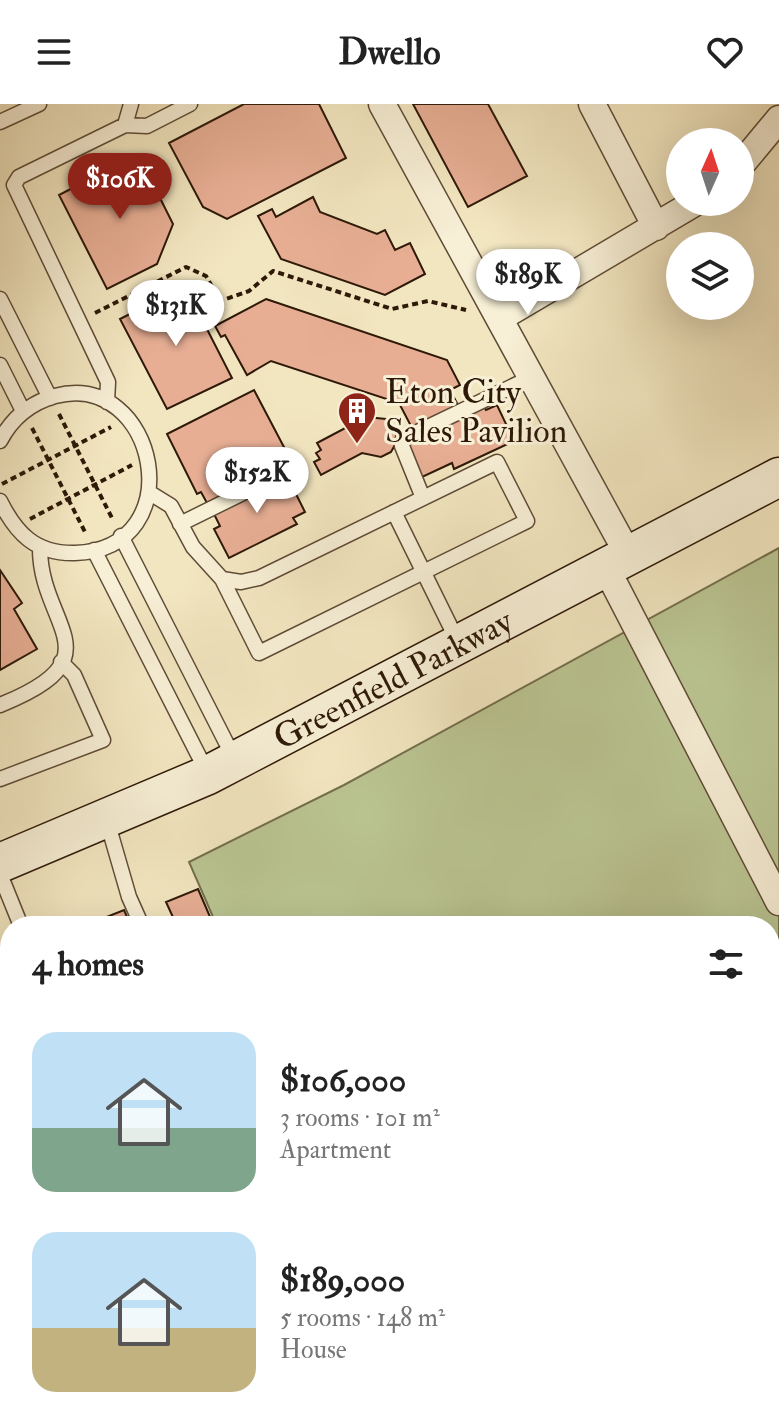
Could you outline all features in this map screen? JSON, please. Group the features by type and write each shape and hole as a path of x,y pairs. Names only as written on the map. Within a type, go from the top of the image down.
{"main road":[{"name":"Greenfield Parkway","path":"0,863 107,821 221,767 460,646 779,477"}],"street":[{"path":"382,104 532,377 779,902"},
{"path":"592,104 656,227"},
{"path":"754,149 779,119"},
{"path":"500,318 674,216"},
{"path":"618,561 779,868"}],"lane":[{"path":"0,122 39,104"},
{"path":"125,125 131,104"},
{"path":"107,402 108,382 14,185 19,177 125,125 147,126 190,104"},
{"path":"0,299 50,398"},
{"path":"0,365 23,411"},
{"path":"423,498 402,446 403,439 532,377"},
{"path":"0,441 23,411 50,398 77,394 107,402 129,418 147,456 150,493 137,521 121,536 94,550 69,553 40,547 14,528 0,501"},
{"path":"150,493 171,506 193,547 222,579 259,653 527,521 497,462 259,578 241,582 222,579"},
{"path":"180,524 267,481"},
{"path":"394,512 460,646"},
{"path":"121,536 221,767"},
{"path":"0,705 38,689 53,677 67,640 61,618 39,575 40,547"},
{"path":"94,550 221,767"},
{"path":"0,779 103,740 74,675 61,662"},
{"path":"107,821 138,916"},
{"path":"0,874 17,916"}],"path":[{"path":"79,321 186,267 206,276 220,301 249,291 273,271 392,309 428,301 500,318"},
{"path":"50,398 121,536"},
{"path":"23,411 94,550"},
{"path":"0,485 129,418"},
{"path":"14,528 147,456"}],"green space":[{"path":"779,548 779,916 213,916 189,862 344,785"}],"building":[{"path":"244,104 319,104 346,158 227,219 203,207 169,143"},
{"path":"413,104 488,104 527,176 468,207"},
{"path":"138,154 173,224 157,264 107,289 59,195"},
{"path":"313,197 320,212 377,234 385,230 395,250 410,243 425,274 385,295 281,259 258,216 272,209 276,217"},
{"path":"177,290 188,292 232,378 167,409 120,319"},
{"path":"266,299 447,360 460,385 450,390 458,405 412,428 399,403 271,361 247,375 225,335 221,337 215,326"},
{"path":"254,390 285,449 273,454 279,466 207,503 201,492 197,494 167,434"},
{"path":"483,405 486,410 497,405 514,441 454,469 452,463 420,478 403,442"},
{"name":"Eton City Sales Pavilion","path":"366,417 386,419 395,428 397,441 391,452 381,457 362,453 321,475 314,462 320,459 316,453 321,450 317,443"},
{"path":"285,472 305,512 293,518 297,524 229,558 214,529 220,526 212,510"},
{"path":"0,570 22,603 14,609 37,649 0,670"},
{"path":"198,889 210,916 172,916 166,902"},
{"path":"124,910 127,916 109,916"}],"place":[{"name":"Eton City Sales Pavilion","path":"357,445"}]}
